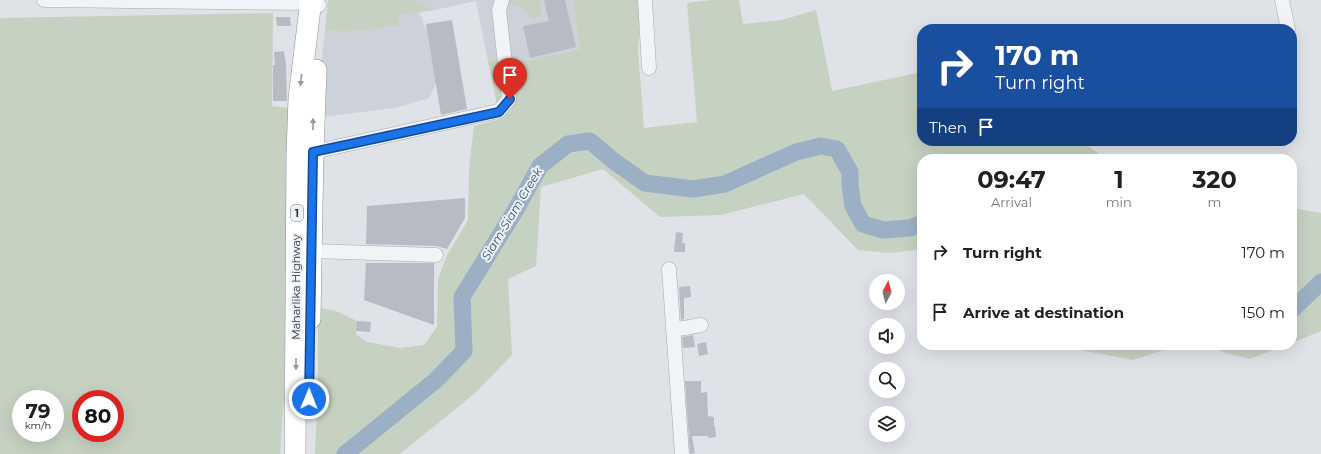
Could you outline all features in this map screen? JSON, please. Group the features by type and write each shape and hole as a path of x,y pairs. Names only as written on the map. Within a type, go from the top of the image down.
{"highway":[{"name":"Maharlika Highway","path":"295,454 302,428 312,251 315,2"},
{"name":"Maharlika Highway","path":"309,454 302,428 297,154 299,98 315,2"}],"street":[{"path":"44,0 315,2"},
{"path":"313,152 499,112 510,99 499,10 502,0"},
{"path":"645,0 649,68"},
{"path":"1282,0 1287,24"},
{"path":"312,251 436,255"},
{"path":"669,269 682,454"},
{"path":"673,330 701,325"}],"shaded area":[{"path":"412,0 500,0 542,15 539,0 573,0 580,49 527,61 506,58 488,61 476,1 435,10"},
{"path":"419,12 432,43 437,82 429,98 395,108 321,117 320,79 325,29 344,32 400,26 399,15"}],"green space":[{"path":"328,0 412,0 435,10 399,15 400,26 344,32 325,29"},
{"path":"500,0 539,0 542,15 532,19 525,10"},
{"path":"573,0 641,0 638,50 644,128 697,122 687,3 712,0 739,0 743,24 782,20 816,10 832,91 917,73 917,146 1088,146 1099,154 917,154 917,250 890,253 858,250 804,194 721,215 660,217 603,169 541,187 536,266 508,279 512,355 475,393 400,454 315,454 317,411 320,404 318,380 318,307 338,312 357,321 356,334 367,342 400,348 424,345 437,327 438,279 447,255 468,220 469,169 474,126 500,119 488,61 506,58 527,61 580,49"},
{"path":"273,13 272,106 289,108 284,396 280,454 0,454 0,18"},
{"path":"1297,209 1321,213 1321,331 1297,341"},
{"path":"1080,350 1164,350 1133,360"},
{"path":"1219,350 1273,350 1250,359 1225,353"}],"building":[{"path":"544,0 565,0 576,47 530,58 523,26 549,21"},
{"path":"276,17 290,17 291,26 277,26"},
{"path":"452,20 467,109 441,115 426,24"},
{"path":"284,51 287,101 273,101 273,65 275,65 274,52"},
{"path":"465,198 465,218 447,249 436,246 366,244 367,206"},
{"path":"676,232 683,233 682,243 685,243 685,252 674,252"},
{"path":"366,263 434,263 434,325 364,300"},
{"path":"690,286 691,297 684,298 684,319 681,320 679,287"},
{"path":"357,321 371,322 370,332 356,331"},
{"path":"693,335 695,347 683,348 682,337"},
{"path":"706,342 708,354 699,356 697,344"},
{"path":"685,381 701,381 701,393 707,392 708,416 714,417 716,437 708,438 708,436 692,436 695,453 690,454"}],"waterway":[{"name":"Siam-Siam Creek","path":"345,454 436,380 464,351 462,297 515,211 540,166 568,144 590,141 615,162 645,183 693,189 725,184 796,152 821,146 837,149 850,172 853,206 863,224 883,230 910,228 917,225"},
{"name":"Siam-Siam Creek","path":"1297,305 1321,282"}],"route":[{"path":"309,399 313,152 499,112 510,99"}]}
